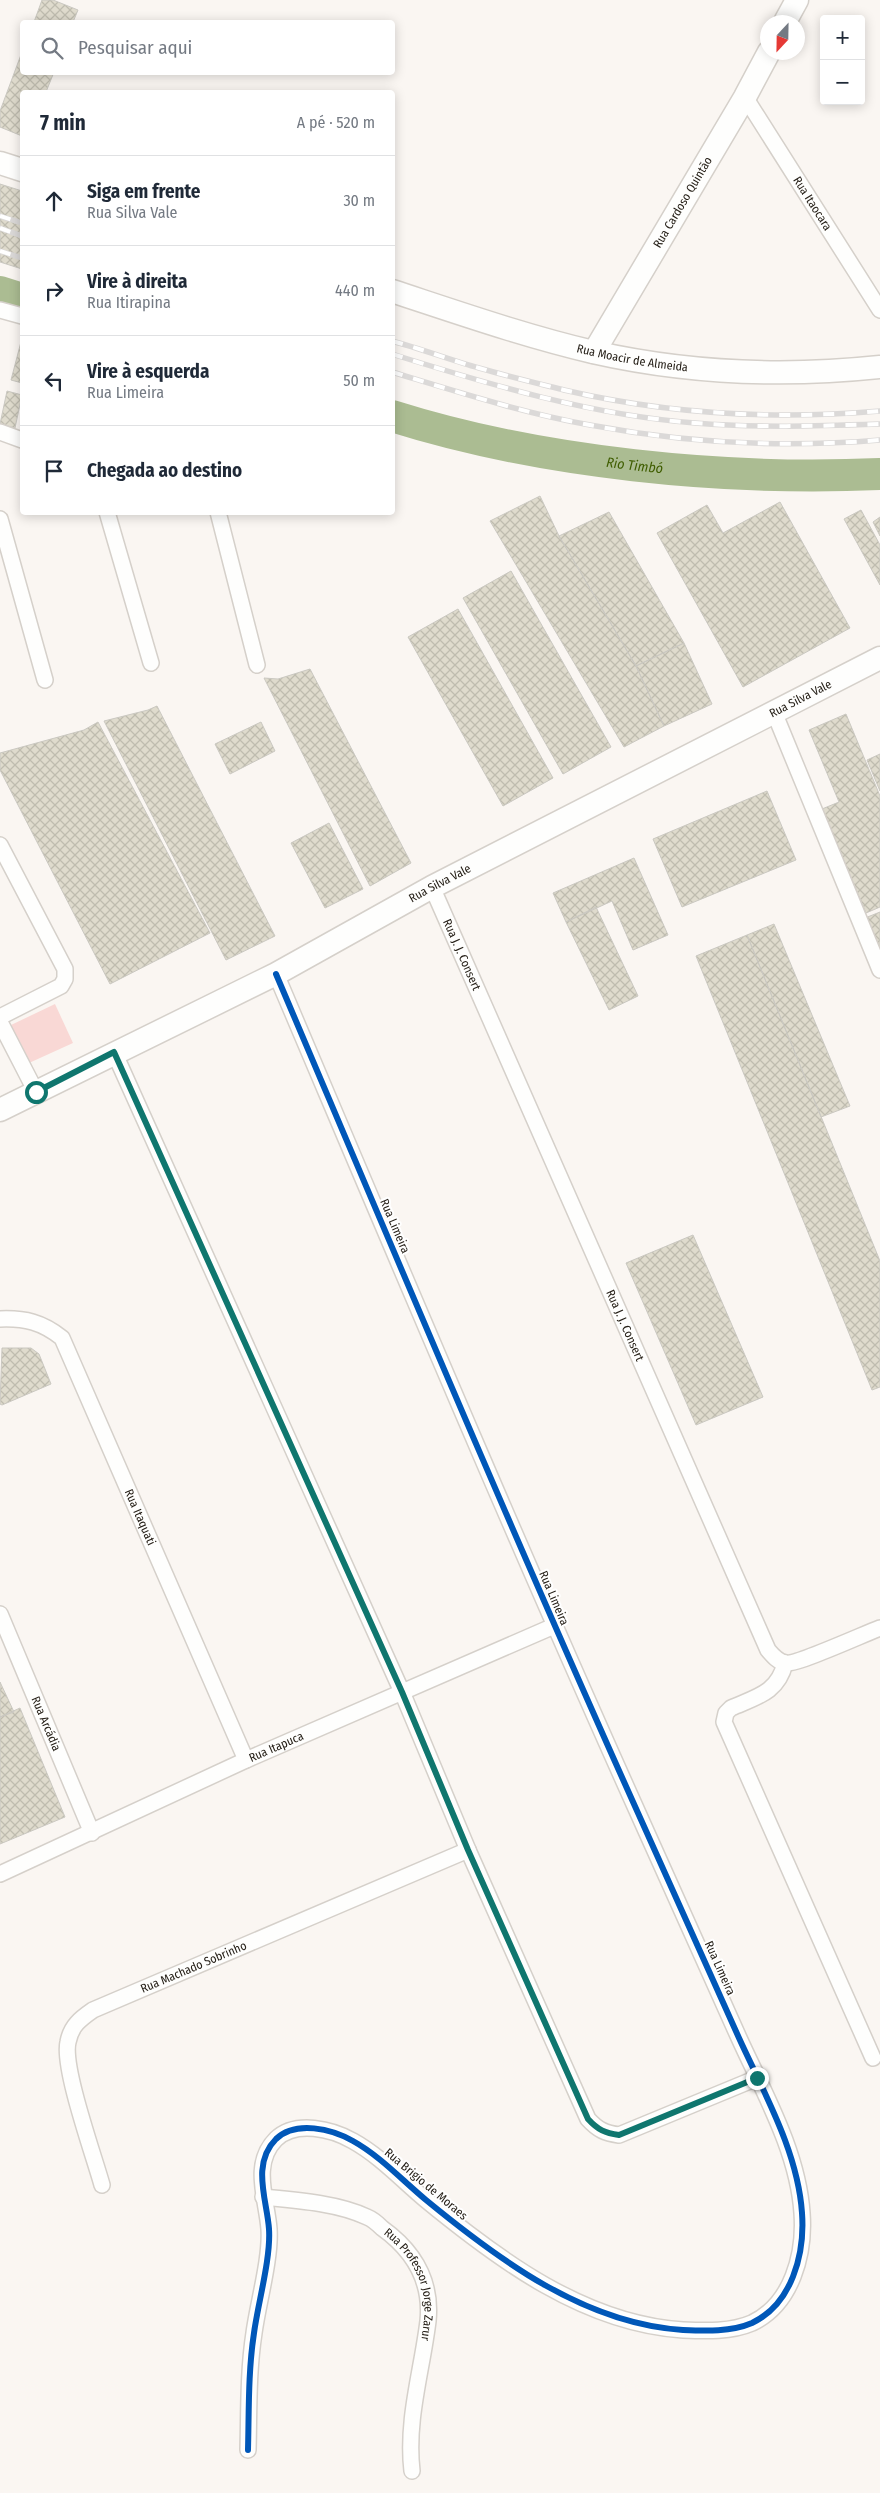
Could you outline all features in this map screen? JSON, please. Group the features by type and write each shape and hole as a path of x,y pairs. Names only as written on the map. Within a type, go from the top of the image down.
{"street":[{"path":"789,15 797,0"},
{"name":"Rua Cardoso Quintão","path":"594,352 745,97 765,60"},
{"name":"Rua Itaocara","path":"745,97 880,310"},
{"path":"0,163 20,169"},
{"name":"Rua Moacir de Almeida","path":"395,292 502,328 594,352 736,371 798,373 880,367"},
{"path":"0,310 20,315"},
{"path":"0,432 20,439"},
{"path":"108,515 151,663"},
{"path":"219,515 257,665"},
{"path":"0,520 45,680"},
{"name":"Rua Silva Vale","path":"0,1110 114,1052 276,974 432,887 880,658"},
{"path":"774,712 880,970"},
{"path":"0,846 65,969 66,975 61,986 0,1017"},
{"name":"Rua J. J. Consert","path":"432,887 768,1650 774,1658 785,1663"},
{"name":"Rua Limeira","path":"276,974 554,1626 793,2161 801,2199 803,2233"},
{"path":"0,1022 36,1092"},
{"path":"114,1052 402,1692 468,1850 582,2109 597,2128 607,2134 619,2135 757,2078"},
{"name":"Rua Itaquati","path":"0,1319 30,1320 49,1327 62,1338 246,1760"},
{"name":"Rua Arcádia","path":"0,1614 92,1833"},
{"name":"Rua Itapuca","path":"0,1874 246,1760 554,1626"},
{"path":"873,2058 724,1722 726,1713 731,1708 768,1691 776,1685 785,1663 796,1663 880,1628"},
{"name":"Rua Machado Sobrinho","path":"102,2185 68,2065 67,2044 73,2027 81,2018 93,2010 468,1850"},
{"name":"Rua Brigio de Moraes","path":"248,2450 253,2339 270,2232 263,2197 264,2163 268,2150 277,2138 287,2132 304,2128 320,2129 347,2137 370,2151 428,2202 488,2248 532,2278 568,2297 606,2313 642,2324 676,2330 713,2331 744,2327 767,2315 787,2292 797,2264 803,2233"},
{"name":"Rua Professor Jorge Zarur","path":"263,2197 319,2203 367,2217 394,2236 423,2273 428,2293 428,2319 411,2426 409,2449 412,2471"}],"shaded area":[{"path":"55,1004 73,1043 29,1063 11,1025"}],"building":[{"path":"42,0 53,0 78,10 74,20 35,20"},
{"path":"20,57 20,75 53,75 47,90 20,90 20,135 0,127 0,111"},
{"path":"0,184 20,190 20,268 0,262"},
{"path":"20,346 20,382 11,380"},
{"path":"7,391 20,394 15,428 0,424"},
{"path":"540,496 559,536 636,666 664,726 624,747 490,521"},
{"path":"780,502 850,628 743,687 657,533 707,505 723,533"},
{"path":"861,510 880,545 880,585 844,519"},
{"path":"609,512 684,643 636,666 559,536"},
{"path":"880,517 880,536 873,522"},
{"path":"511,571 611,747 563,774 463,598"},
{"path":"458,609 553,778 503,806 408,637"},
{"path":"684,643 712,704 664,726 636,666"},
{"path":"310,669 411,863 370,886 264,678 278,679"},
{"path":"157,706 275,936 226,960 104,721"},
{"path":"846,714 880,796 880,907 866,913 822,809 839,802 809,730"},
{"path":"98,722 210,933 110,984 0,770 0,753 84,730"},
{"path":"261,722 275,751 230,774 215,744"},
{"path":"880,754 880,791 867,760"},
{"path":"767,791 796,860 682,907 653,839"},
{"path":"329,823 363,889 325,908 291,843"},
{"path":"634,858 668,935 633,950 612,901 566,922 553,893"},
{"path":"596,907 638,996 609,1010 566,922"},
{"path":"880,912 880,953 865,918"},
{"path":"774,924 850,1106 821,1117 747,935"},
{"path":"747,935 880,1261 880,1387 872,1390 696,956"},
{"path":"693,1235 763,1397 696,1425 626,1263"},
{"path":"2,1348 31,1348 39,1354 51,1384 2,1405 0,1404"},
{"path":"0,1682 14,1712 0,1717"},
{"path":"20,1708 65,1817 0,1844 0,1717"}],"waterway":[{"name":"Rio Timbó","path":"0,292 20,298"},
{"name":"Rio Timbó","path":"395,417 509,446 571,457 634,465 759,474 880,474"}],"railway":[{"path":"0,216 20,222"},
{"path":"0,228 20,235"},
{"path":"0,251 20,257"},
{"path":"395,342 468,365 564,390 642,405 681,410 761,415 840,414 880,411"},
{"path":"395,355 466,377 542,397 580,406 656,419 741,426 880,424"},
{"path":"395,373 515,408 565,420 662,436 771,444 880,440"}],"cycle path":[{"path":"248,2450 252,2348 269,2241 262,2171 268,2149 284,2133 304,2128 314,2128 335,2133 353,2141 382,2161 454,2223 514,2266 578,2302 612,2316 647,2325 701,2331 736,2328 752,2323 777,2304 786,2291 798,2261 802,2229 799,2190 794,2168 769,2101 545,1604 276,974"}],"route":[{"path":"36,1092 114,1052 402,1692 468,1850 588,2119 607,2134 619,2135 757,2078"}]}
